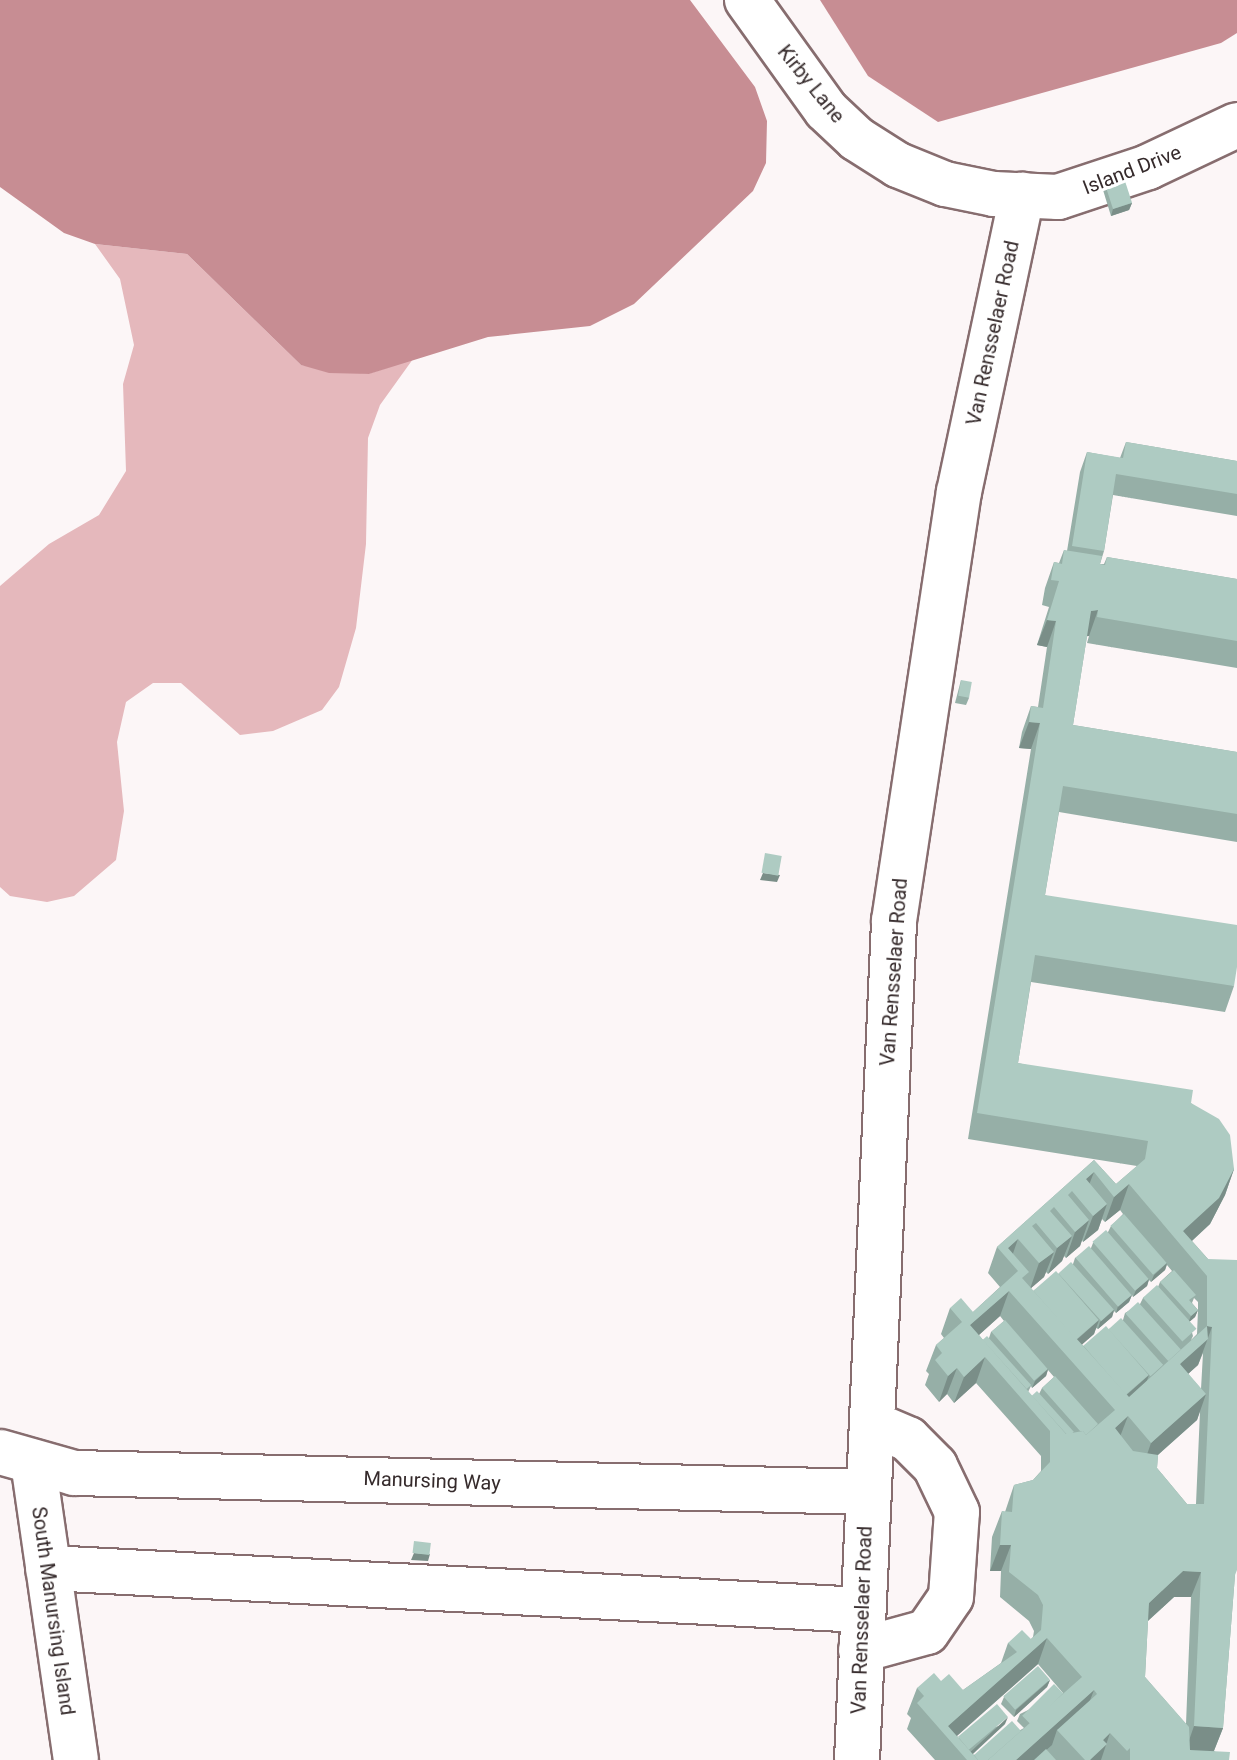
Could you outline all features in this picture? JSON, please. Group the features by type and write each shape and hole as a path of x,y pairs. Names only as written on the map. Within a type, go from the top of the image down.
{"street":[{"name":"Kirby Lane","path":"747,0 826,110 857,139 898,165 945,184 1022,195"},
{"name":"Island Drive","path":"1022,195 1058,197 1148,167 1237,125"},
{"name":"Van Rensselaer Road","path":"857,1760 894,921 959,492 1022,195"},
{"path":"48,1568 862,1630 927,1632 951,1597 957,1512 935,1466 908,1439 872,1424"},
{"name":"Manursing Way","path":"16,1457 74,1473 868,1492"},
{"name":"South Manursing Island","path":"16,1457 48,1568 76,1760"}],"shaded area":[{"path":"0,0 690,0 755,87 767,121 766,163 753,191 634,304 590,326 488,337 369,374 329,373 301,365 187,254 95,244 64,233 0,187"},
{"path":"820,0 1237,0 1237,33 1221,43 938,122 868,76"},
{"path":"95,244 187,254 301,365 368,374 413,359 380,405 368,438 366,544 356,628 339,687 322,710 273,731 240,735 181,683 153,683 126,702 117,742 124,811 116,860 74,896 47,902 10,896 0,887 0,586 49,544 99,515 126,471 123,384 134,345 120,279"}],"building":[{"path":"1124,178 1132,203 1113,209 1105,184"},
{"path":"1126,442 1237,461 1237,494 1116,474 1104,551 1072,546 1087,452 1123,458"},
{"path":"1064,550 1102,556 1100,564 1105,565 1107,557 1237,579 1237,641 1097,617 1098,610 1091,611 1073,725 1237,752 1237,814 1063,786 1045,895 1237,925 1234,986 1035,955 1018,1063 1193,1090 1191,1103 1219,1119 1230,1135 1234,1169 1219,1198 1183,1231 1208,1259 1237,1260 1237,1570 1223,1728 1194,1726 1201,1572 1183,1571 1149,1603 1145,1677 1189,1727 1190,1750 1230,1752 1229,1760 1130,1760 1130,1748 1127,1751 1110,1733 1103,1740 1107,1744 1090,1760 1085,1760 1057,1730 1097,1694 1094,1690 1016,1760 988,1760 1082,1677 1047,1638 948,1726 978,1760 967,1760 917,1703 924,1696 917,1688 934,1673 941,1681 949,1674 963,1690 1017,1652 1008,1643 1022,1630 1031,1639 1041,1630 1043,1605 1038,1595 1009,1572 1011,1545 1000,1545 1002,1511 1012,1512 1014,1485 1033,1480 1050,1462 1050,1431 985,1357 964,1377 957,1368 948,1376 935,1360 942,1353 936,1345 962,1322 950,1308 961,1298 973,1312 1018,1271 997,1247 1094,1160 1116,1184 1145,1159 1148,1141 977,1113 1040,723 1029,722 1031,706 1043,708 1056,621 1047,620 1059,581 1051,580 1054,562 1062,564","holes":["1094,1172 1114,1197 1129,1184 1207,1276 1207,1326 1129,1397 1022,1278 1029,1272 1008,1248 1018,1239 1039,1263 1054,1252 1032,1226 1036,1223 1057,1248 1072,1236 1050,1211 1054,1207 1075,1232 1089,1220 1068,1195 1072,1191 1093,1216 1107,1204 1086,1179","1009,1291 1115,1410 1086,1435 1083,1431 1066,1434 970,1325","1207,1326 1212,1327 1204,1504 1187,1504 1157,1468 1158,1455 1133,1451 1115,1428 1128,1416 1151,1443 1206,1394 1180,1364 1208,1339"]},
{"path":"961,680 972,682 969,698 958,696"},
{"path":"765,853 782,856 778,876 762,873"},
{"path":"1124,1214 1167,1263 1153,1275 1110,1226"},
{"path":"1106,1230 1149,1279 1135,1291 1092,1242"},
{"path":"1089,1246 1132,1295 1118,1307 1075,1258"},
{"path":"1071,1262 1114,1310 1101,1321 1058,1273"},
{"path":"1174,1270 1196,1295 1189,1300 1198,1310 1191,1316 1160,1282"},
{"path":"1056,1271 1099,1320 1076,1340 1033,1291"},
{"path":"1157,1285 1196,1329 1182,1342 1143,1298"},
{"path":"1138,1302 1181,1350 1168,1361 1125,1313"},
{"path":"1121,1318 1163,1365 1151,1376 1108,1329"},
{"path":"1005,1320 1048,1369 1034,1381 991,1332"},
{"path":"1106,1326 1149,1375 1126,1395 1083,1346"},
{"path":"987,1336 1031,1385 1027,1389 983,1340"},
{"path":"1055,1376 1098,1424 1086,1435 1042,1388"},
{"path":"1037,1391 1074,1432 1069,1437 1032,1396"},
{"path":"414,1541 431,1543 429,1555 413,1553"},
{"path":"1038,1666 1050,1680 1015,1710 1003,1696"},
{"path":"1054,1684 1063,1693 1031,1725 1022,1716"},
{"path":"997,1704 1008,1717 969,1750 958,1737"},
{"path":"1012,1721 1021,1731 988,1760 978,1760 974,1755"},
{"path":"1046,1749 1056,1760 1034,1760"}]}
